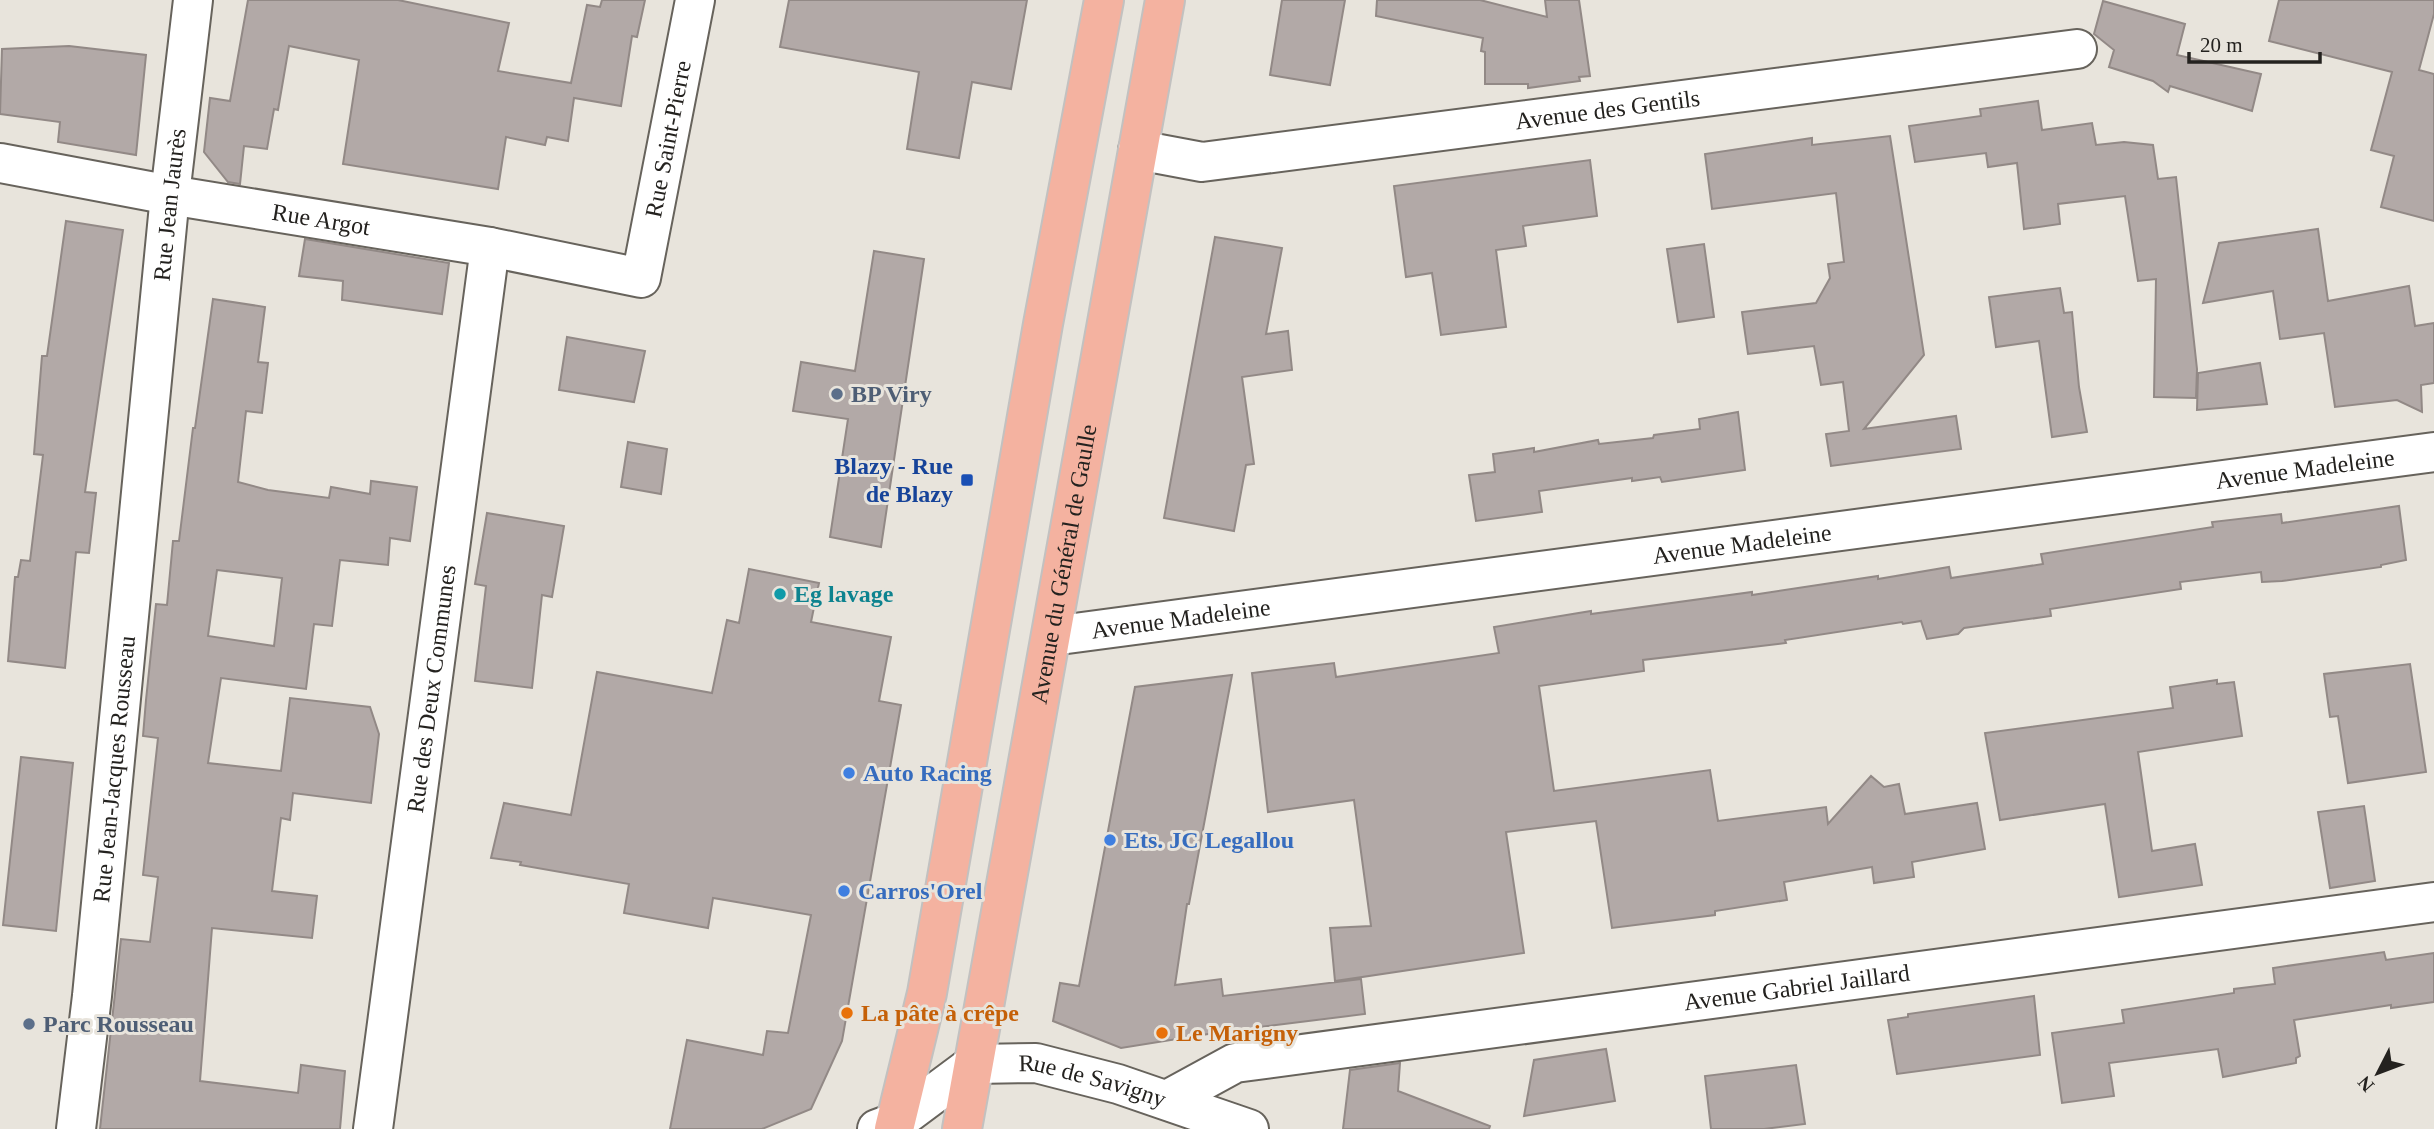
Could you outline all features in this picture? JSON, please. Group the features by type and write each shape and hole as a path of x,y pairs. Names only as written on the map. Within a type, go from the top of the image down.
{"main road":[{"path":"889,1127 928,993 1043,324 1104,0"},
{"name":"Avenue du Général de Gaulle","path":"962,1129 1166,0"}],"street":[{"name":"Rue Jean Jaurès","path":"149,410 193,0"},
{"name":"Rue Saint-Pierre","path":"641,278 695,0"},
{"name":"Avenue des Gentils","path":"1138,150 1202,162 2077,49"},
{"name":"Rue Argot","path":"0,163 170,195 490,247 641,278"},
{"name":"Rue des Deux Communes","path":"373,1129 490,247"},
{"name":"Rue Jean-Jacques Rousseau","path":"76,1129 92,996 149,410"},
{"name":"Avenue Madeleine","path":"1052,636 2434,452"},
{"name":"Avenue Gabriel Jaillard","path":"1169,1100 1235,1063 2434,902"},
{"path":"889,1127 974,1063"},
{"name":"Rue de Savigny","path":"974,1063 1036,1063 1169,1100 1249,1129"}],"building":[{"path":"248,0 398,0 509,23 498,71 571,83 587,5 600,7 602,0 645,0 637,37 632,36 621,106 574,98 568,141 547,137 545,145 506,137 498,189 343,164 359,60 289,46 278,110 274,109 267,149 244,146 240,184 228,182 204,152 210,98 230,101"},
{"path":"789,0 1027,0 1011,89 972,82 959,158 907,149 919,72 780,47"},
{"path":"1282,0 1345,0 1330,85 1270,75"},
{"path":"1377,0 1480,0 1547,17 1545,0 1579,0 1590,76 1579,77 1580,81 1528,88 1528,84 1485,84 1485,52 1481,51 1483,38 1376,16"},
{"path":"2279,0 2434,0 2434,14 2419,70 2434,74 2434,221 2381,207 2394,156 2371,150 2392,72 2269,41"},
{"path":"2103,1 2185,24 2177,55 2261,74 2252,111 2170,86 2168,92 2153,81 2109,67 2114,50 2094,34"},
{"path":"69,46 146,55 136,155 58,142 60,122 0,114 2,49"},
{"path":"2038,101 2042,130 2092,123 2096,145 2124,142 2153,145 2158,179 2176,177 2197,369 2196,398 2154,397 2156,279 2138,281 2125,196 2058,204 2060,224 2024,229 2017,163 1988,167 1986,153 1915,162 1909,126 1981,116 1980,109"},
{"path":"1890,136 1924,355 1864,429 1956,416 1961,449 1831,466 1826,434 1849,431 1843,382 1821,385 1814,346 1748,354 1742,312 1816,303 1830,278 1828,264 1844,262 1836,193 1712,209 1705,154 1812,138 1812,145"},
{"path":"1590,160 1597,216 1523,226 1526,246 1496,250 1506,327 1441,335 1432,273 1406,277 1394,186"},
{"path":"66,221 123,230 85,492 96,493 89,553 76,552 65,668 8,661 15,577 18,577 21,560 30,561 43,455 34,454 42,356 47,356"},
{"path":"2318,229 2328,301 2409,286 2415,326 2434,323 2434,383 2421,385 2422,412 2397,400 2335,407 2324,333 2280,339 2273,291 2203,303 2219,243"},
{"path":"1215,237 1282,248 1266,334 1288,331 1292,370 1242,377 1254,464 1246,465 1234,531 1164,518"},
{"path":"305,239 449,263 442,314 342,300 343,281 299,276"},
{"path":"1704,244 1714,317 1678,322 1667,249"},
{"path":"874,251 924,259 881,547 830,537 848,419 793,411 801,362 855,371"},
{"path":"2060,288 2064,313 2072,312 2079,387 2087,432 2052,437 2039,341 1996,347 1989,297"},
{"path":"213,299 265,307 258,362 268,363 262,413 246,411 238,482 268,490 329,498 331,487 370,494 371,481 417,487 410,541 390,538 388,565 340,560 332,626 314,624 306,689 221,678 208,763 281,771 290,698 370,707 379,734 371,803 293,793 290,820 281,818 272,891 317,896 312,938 212,928 200,1081 298,1093 301,1065 345,1071 340,1129 100,1129 121,939 150,942 158,877 143,875 158,738 143,736 146,700 156,604 167,605 173,541 179,541","holes":["217,570 282,578 274,646 208,636"]},
{"path":"567,337 645,351 634,402 559,390"},
{"path":"2260,363 2267,404 2197,410 2198,373"},
{"path":"1738,412 1745,470 1662,482 1660,477 1632,481 1632,478 1539,491 1542,512 1476,521 1469,475 1495,472 1493,454 1534,448 1534,452 1598,440 1599,444 1653,438 1654,435 1700,429 1699,419"},
{"path":"628,442 667,449 661,494 621,487"},
{"path":"2399,506 2406,560 2381,567 2282,581 2262,582 2261,572 2180,582 2181,589 2050,609 2051,616 1964,628 1958,634 1927,639 1921,621 1902,622 1785,640 1786,643 1643,660 1644,671 1539,686 1554,791 1710,770 1718,821 1826,807 1828,824 1871,776 1884,787 1899,784 1905,814 1977,803 1985,849 1912,862 1914,877 1874,883 1872,867 1784,882 1787,900 1715,911 1715,915 1612,928 1596,821 1506,832 1524,953 1335,981 1330,928 1371,926 1354,800 1268,812 1252,673 1334,663 1336,677 1499,653 1494,627 1591,611 1591,614 1752,592 1752,595 1949,567 1951,578 2043,564 2041,554 2213,527 2212,522 2281,514 2282,523"},
{"path":"487,513 564,526 552,597 542,595 532,688 475,681 486,586 475,584"},
{"path":"749,569 819,583 811,622 891,637 879,701 901,705 842,1041 811,1109 762,1129 670,1129 687,1040 763,1055 767,1031 788,1033 811,915 713,898 708,928 624,913 629,884 491,858 504,803 571,815 597,672 712,693 727,620 739,623"},
{"path":"2410,664 2426,772 2348,783 2338,716 2330,717 2324,674"},
{"path":"1232,675 1187,904 1175,985 1221,979 1223,996 1361,979 1365,1014 1227,1031 1121,1048 1053,1021 1060,983 1079,986 1135,687"},
{"path":"2217,680 2217,684 2234,682 2242,736 2138,752 2152,851 2195,844 2202,885 2119,897 2105,804 2000,820 1985,733 2173,708 2170,687"},
{"path":"21,757 73,763 56,931 3,925"},
{"path":"2364,806 2375,881 2330,888 2318,812"},
{"path":"2384,952 2386,960 2434,953 2434,1002 2391,1008 2391,1005 2294,1020 2300,1056 2296,1058 2296,1063 2223,1077 2218,1049 2109,1063 2114,1096 2062,1103 2052,1033 2124,1023 2122,1010 2275,984 2273,968"},
{"path":"2034,996 2040,1055 1897,1074 1888,1020 1908,1017 1908,1014"},
{"path":"1606,1049 1615,1101 1524,1116 1534,1060"},
{"path":"1400,1063 1398,1091 1490,1126 1489,1129 1343,1129 1350,1070"},
{"path":"1796,1065 1805,1124 1764,1129 1711,1129 1705,1076"}],"place":[{"name":"BP Viry","path":"837,394"},
{"name":"Blazy - Rue de Blazy","path":"967,480"},
{"name":"Eg lavage","path":"780,594"},
{"name":"Auto Racing","path":"849,773"},
{"name":"Ets. JC Legallou","path":"1110,840"},
{"name":"Carros'Orel","path":"844,891"},
{"name":"La pâte à crêpe","path":"847,1013"},
{"name":"Parc Rousseau","path":"29,1024"},
{"name":"Le Marigny","path":"1162,1033"}]}
